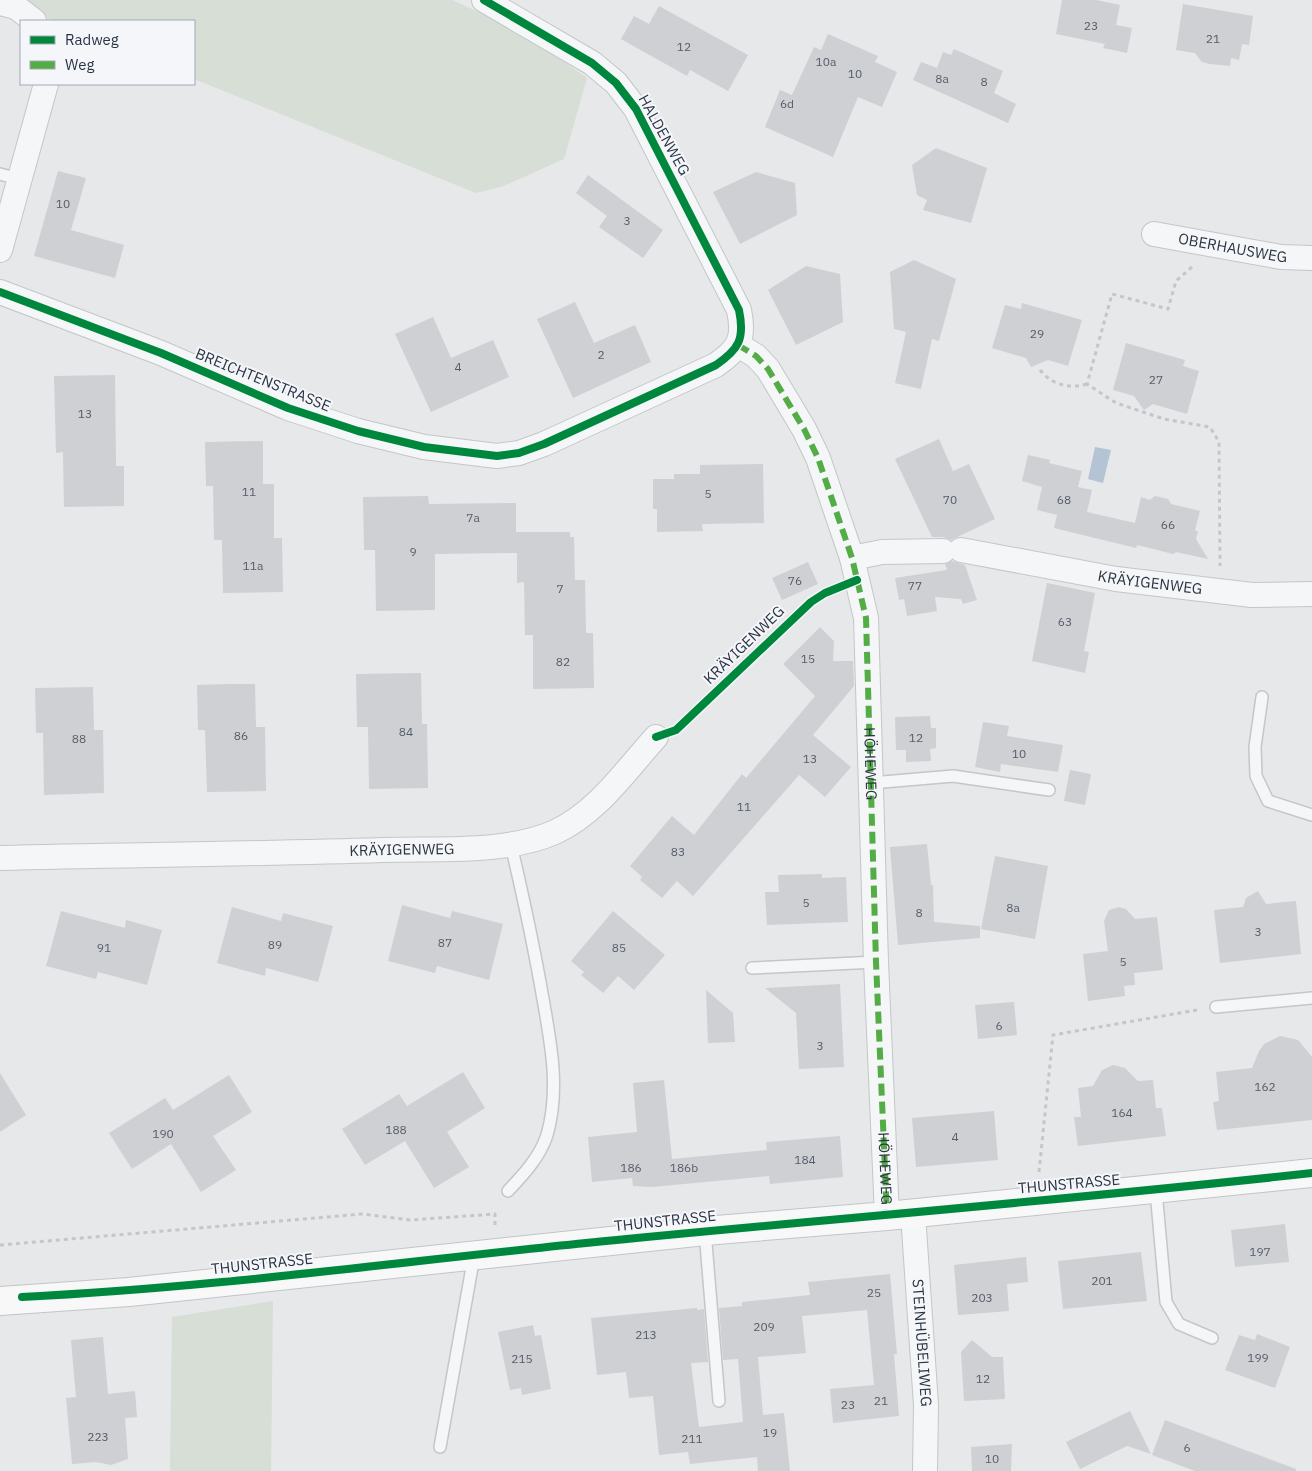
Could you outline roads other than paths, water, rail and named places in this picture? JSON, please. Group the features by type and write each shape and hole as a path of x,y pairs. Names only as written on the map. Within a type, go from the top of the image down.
{"main road":[{"name":"THUNSTRASSE","path":"7,1297 129,1292 485,1253 705,1231 900,1215 1312,1173"}],"street":[{"name":"HALDENWEG","path":"484,0 592,63 616,83 636,109 739,310 743,328 738,345"},
{"path":"0,3 16,7 33,20"},
{"path":"0,250 10,176 46,85"},
{"name":"OBERHAUSWEG","path":"1154,234 1281,257 1312,258"},
{"name":"BREICHTENSTRASSE","path":"0,292 161,353 288,408 358,431 424,447 498,456 519,453 544,444 716,365 729,356 738,345"},
{"name":"HÖHEWEG","path":"738,345 756,356 768,369 804,429 829,487 852,558 866,618 876,962 900,1215"},
{"name":"KRÄYIGENWEG","path":"852,558 882,552 952,551 1116,578 1252,595 1312,594"},
{"name":"KRÄYIGENWEG","path":"0,858 238,855 511,845 556,831 579,817 604,796 656,737"},
{"name":"STEINHÜBELIWEG","path":"900,1215 922,1332 926,1405 925,1471"}],"lane":[{"path":"1262,697 1254,747 1256,776 1268,801 1312,815"},
{"path":"872,782 953,776 1048,790"},
{"path":"508,1191 531,1165 546,1137 553,1106 552,1049 534,948 511,845"},
{"path":"752,968 876,962"},
{"path":"1216,1006 1312,998"},
{"path":"1156,1190 1166,1302 1179,1324 1212,1338"},
{"path":"705,1231 719,1401"},
{"path":"440,1447 485,1253"}],"water":[{"path":"1095,447 1111,450 1103,483 1088,479"}]}
